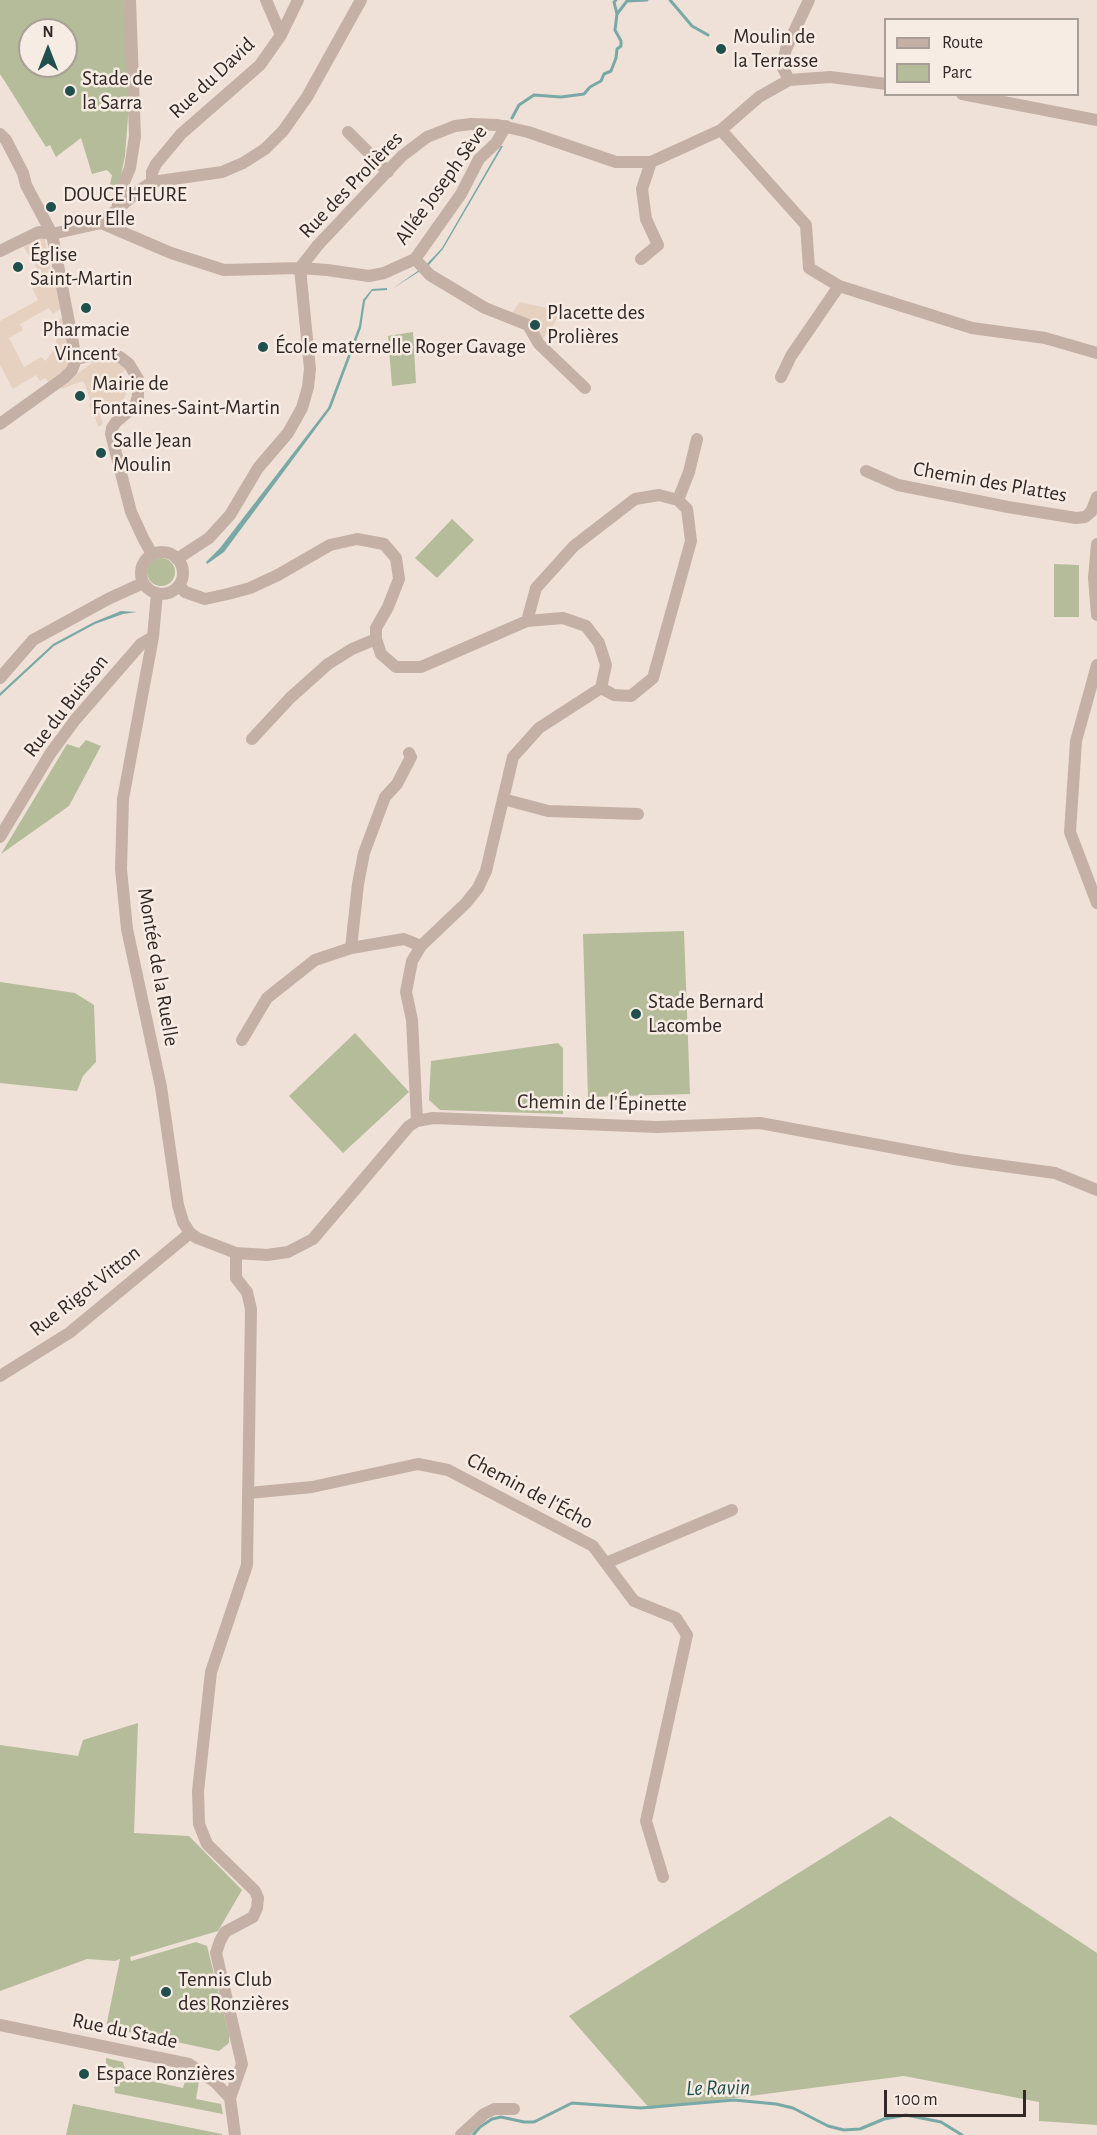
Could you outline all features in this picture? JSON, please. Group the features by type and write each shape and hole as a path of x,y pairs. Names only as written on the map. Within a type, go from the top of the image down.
{"street":[{"path":"117,211 120,192 130,168 135,136 130,0"},
{"path":"266,0 281,35"},
{"name":"Rue du David","path":"152,182 152,172 156,164 181,134 260,65 281,35 298,0"},
{"path":"0,251 39,232 52,234 101,224 152,182 222,172 243,164 265,149 283,131 307,98 361,0"},
{"path":"809,0 786,49 782,66 789,80 830,77 884,84"},
{"name":"Rue des Prolières","path":"101,224 171,253 224,270 300,268 309,255 415,145 439,131 471,124 506,126 616,162 651,162 721,130 759,97 789,80"},
{"path":"972,96 1097,120"},
{"name":"Allée Joseph Sève","path":"300,268 369,276 384,273 416,259 462,194 479,159 496,144 506,126"},
{"path":"721,130 806,225 809,268 839,286 972,328 1046,338 1097,353"},
{"path":"348,132 388,172"},
{"path":"0,134 6,140 23,173 26,185 52,234 76,359 72,370 64,378 0,424"},
{"path":"641,259 658,245 646,219 642,189 651,162"},
{"path":"416,259 430,275 485,308 528,325 539,344 585,388"},
{"path":"177,559 209,538 230,515 258,468 288,433 302,408 310,369 300,268"},
{"path":"781,378 791,356 839,286"},
{"path":"76,359 112,354 129,364 138,379 138,396 135,406 116,422 111,434 131,512 152,554"},
{"path":"678,500 690,472 697,439"},
{"name":"Chemin des Plattes","path":"866,471 897,485 1076,518 1085,517 1091,512 1097,497"},
{"path":"527,621 536,588 574,546 635,499 659,495 678,500 687,509 691,541 652,678 631,696 614,695 601,687"},
{"path":"179,585 185,592 205,599 250,588 278,575 330,545 357,539 384,544 396,558 399,579 388,607 376,628 376,639 381,654 396,667 421,667 527,621 563,618 586,626 599,643 606,665 601,687 539,728 513,757 486,871 478,888 466,903 421,946 412,961 406,992 412,1020 417,1121 409,1126 313,1239 288,1252 267,1255 236,1252 197,1238 190,1233"},
{"path":"1097,544 1094,578 1097,615"},
{"path":"166,552 177,559 183,572 179,585 171,592 157,593 151,591 143,583 141,570 147,558 152,554 166,552"},
{"path":"0,678 33,640 108,599 143,583"},
{"name":"Montée de la Ruelle","path":"157,593 153,637 123,799 121,868 127,929 160,1087 178,1205 183,1222 190,1233"},
{"name":"Rue du Buisson","path":"0,837 50,754 75,720 141,644 153,637"},
{"path":"252,739 290,698 328,664 376,639"},
{"path":"1097,665 1076,741 1070,832 1097,903"},
{"path":"351,948 364,853 385,796 396,784 411,758 409,753"},
{"path":"503,799 548,811 638,814"},
{"path":"242,1040 250,1023 267,998 315,960 351,948 404,939 421,946"},
{"name":"Chemin de l'Épinette","path":"417,1121 434,1118 657,1126 760,1123 960,1160 1055,1173 1097,1190"},
{"name":"Rue Rigot Vitton","path":"0,1376 69,1333 190,1233"},
{"path":"235,2135 230,2098 242,2064 216,1953 225,1932 253,1917 258,1898 255,1891 207,1844 199,1824 198,1791 211,1672 247,1565 251,1310 247,1293 236,1278 236,1252"},
{"name":"Chemin de l'Écho","path":"249,1493 312,1487 418,1464 448,1470 593,1546 634,1601 676,1618 687,1635 646,1821 663,1877"},
{"path":"606,1563 732,1510"},
{"name":"Rue du Stade","path":"0,2025 189,2064 215,2082 230,2098"},
{"path":"461,2135 484,2114 494,2109 514,2109"}],"green space":[{"name":"Stade de la Sarra","path":"0,0 124,0 129,104 125,156 117,194 109,189 112,175 107,170 92,174 81,138 56,157 50,145 46,147 0,74"},
{"path":"413,332 416,383 392,386 388,336"},
{"path":"452,519 474,540 437,578 415,558"},
{"path":"161,558 171,562 175,572 171,582 161,586 151,582 147,572 151,562"},
{"path":"1054,564 1079,565 1079,617 1054,617"},
{"path":"86,740 101,746 69,806 1,854 67,744 79,748"},
{"name":"Stade Bernard Lacombe","path":"684,931 690,1094 588,1097 583,934"},
{"path":"0,982 75,993 94,1005 96,1062 83,1076 77,1091 0,1083"},
{"path":"355,1033 409,1092 343,1153 289,1096"},
{"path":"558,1043 563,1048 563,1114 440,1110 429,1100 431,1061"},
{"path":"138,1723 134,1833 189,1836 242,1890 218,1931 130,1957 131,1961 196,1942 207,1946 229,2034 229,2043 219,2051 106,2027 120,1959 115,1961 87,1959 0,1991 0,1745 78,1756 83,1740"},
{"path":"890,1816 1097,1953 1097,2125 1039,2121 1039,2102 904,2076 650,2109 569,2016"},
{"path":"106,2058 123,2062 127,2076 183,2088 186,2078 199,2081 196,2099 221,2104 223,2114 115,2093 112,2067 106,2065"},
{"path":"73,2104 222,2134 222,2135 66,2135"}],"shaded area":[{"path":"44,236 51,271 42,276 21,243"},
{"path":"56,282 62,308 53,314 49,308 20,324 23,330 9,338 24,367 41,357 46,361 55,347 57,336 54,322 63,317 70,347 70,360 63,372 50,383 45,378 40,381 36,375 13,389 0,365 0,321 38,300 32,288"},
{"name":"Placette des Prolières","path":"520,302 560,311 552,328 536,346 525,328 506,321"},
{"path":"108,359 126,369 121,374 126,382 127,391 124,400 116,407 100,413 103,424 98,427 93,410 91,411 85,384 82,381 62,389 60,387 93,362"}],"water":[{"path":"503,146 443,249 428,266 392,289 425,266 442,248"},
{"path":"387,288 387,290 372,291 365,301 361,328 331,408 224,552 207,564 206,562 220,548 328,408 359,326 363,300 372,289"},
{"path":"121,611 137,612 123,614 95,624 54,646 0,696 0,693 53,644 94,622"}],"waterway":[{"path":"512,118 519,105 534,95 561,97 584,94 590,87 601,81 604,74 611,71 617,49 621,46 615,30 617,14 614,2 616,0"},
{"path":"617,14 627,1 647,0"},
{"path":"670,0 692,26 708,35"},
{"name":"Le Ravin","path":"473,2135 492,2119 501,2117 534,2122 572,2103 641,2108 734,2100 793,2108 828,2126 844,2130 860,2129 884,2119 906,2115 941,2122 962,2135"}],"place":[{"name":"Moulin de la Terrasse","path":"721,49"},
{"name":"Stade de la Sarra","path":"70,91"},
{"name":"DOUCE HEURE pour Elle","path":"51,207"},
{"name":"Église Saint-Martin","path":"18,267"},
{"name":"Pharmacie Vincent","path":"86,308"},
{"name":"Placette des Prolières","path":"535,325"},
{"name":"École maternelle Roger Gavage","path":"263,347"},
{"name":"Mairie de Fontaines-Saint-Martin","path":"80,396"},
{"name":"Salle Jean Moulin","path":"101,453"},
{"name":"Stade Bernard Lacombe","path":"636,1014"},
{"name":"Tennis Club des Ronzières","path":"166,1992"},
{"name":"Espace Ronzières","path":"84,2074"}]}
